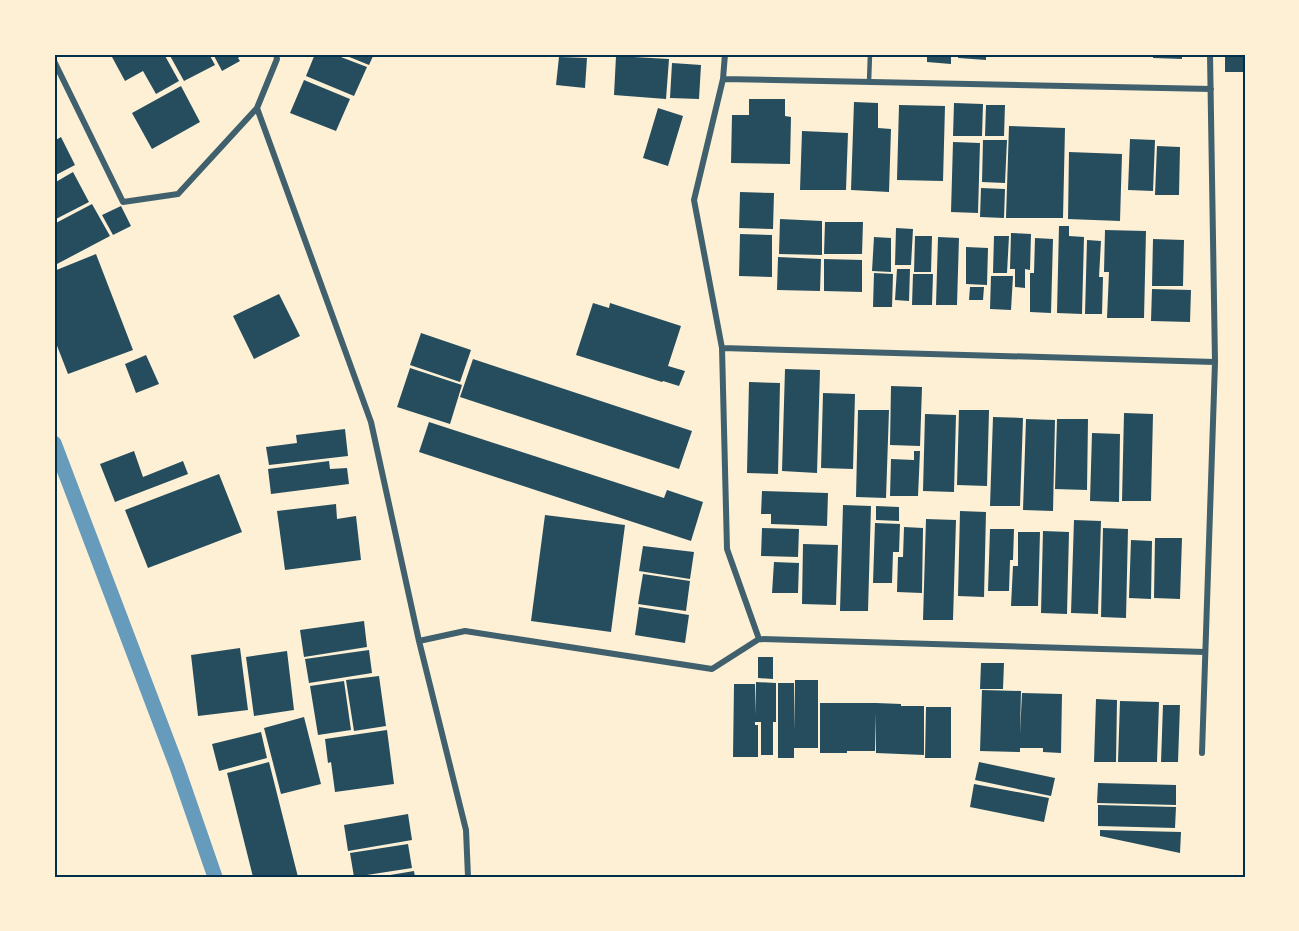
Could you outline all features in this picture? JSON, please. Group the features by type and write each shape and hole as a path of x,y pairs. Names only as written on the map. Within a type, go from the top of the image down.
{"street":[{"path":"54,61 123,202 178,194 257,108 277,59 276,54"},
{"path":"725,54 723,79 694,200 722,348 727,549 759,639"},
{"path":"1202,753 1215,362 1210,54"},
{"path":"723,79 1211,89"},
{"path":"257,108 371,422 418,641 466,830 468,877"},
{"path":"722,348 1215,362"},
{"path":"418,641 465,631 712,669 759,639 1205,652"}],"lane":[{"path":"869,82 870,54"}],"building":[{"path":"117,54 164,54 179,81 156,94 143,71 125,81 112,57"},
{"path":"169,54 209,54 215,65 184,81"},
{"path":"213,54 243,54 238,58 240,61 222,71"},
{"path":"315,54 333,54 367,67 354,96 306,76"},
{"path":"342,54 374,54 369,65"},
{"path":"927,54 951,54 951,64 927,62"},
{"path":"958,54 986,54 986,60 958,58"},
{"path":"1153,54 1182,54 1182,59 1153,58"},
{"path":"1225,54 1245,54 1245,72 1225,72"},
{"path":"616,56 669,59 666,99 614,95"},
{"path":"559,57 587,58 585,88 556,85"},
{"path":"672,63 701,65 699,99 670,98"},
{"path":"304,80 350,99 336,131 290,113"},
{"path":"181,86 200,122 152,149 132,113"},
{"path":"749,99 785,99 785,116 791,117 790,164 731,163 732,115 749,115"},
{"path":"854,102 878,103 878,128 891,129 889,192 851,190"},
{"path":"954,103 983,104 982,136 953,136"},
{"path":"899,105 945,106 943,181 897,180"},
{"path":"986,105 1005,105 1004,136 985,136"},
{"path":"658,108 683,116 668,166 643,158"},
{"path":"1009,126 1065,128 1063,218 1006,218"},
{"path":"802,131 848,133 846,190 800,190"},
{"path":"61,137 75,165 54,176 54,141"},
{"path":"1130,139 1155,140 1153,191 1128,190"},
{"path":"983,140 1007,140 1005,183 982,182"},
{"path":"953,142 980,143 978,213 951,212"},
{"path":"1157,146 1180,147 1179,195 1155,195"},
{"path":"1069,152 1122,154 1120,221 1068,219"},
{"path":"73,172 89,202 54,220 54,183"},
{"path":"981,188 1005,189 1004,218 980,217"},
{"path":"740,192 774,193 773,229 739,228"},
{"path":"92,204 110,236 57,264 54,259 54,224"},
{"path":"121,206 131,226 113,235 102,215"},
{"path":"780,219 822,221 822,255 779,254"},
{"path":"825,222 863,222 862,254 824,254"},
{"path":"1059,226 1069,226 1069,236 1084,237 1082,314 1057,313"},
{"path":"896,228 913,229 911,265 895,265"},
{"path":"1105,230 1146,231 1144,318 1107,318 1109,272 1104,272"},
{"path":"1011,233 1031,234 1030,270 1025,269 1025,288 1015,287 1015,269 1010,269"},
{"path":"740,234 772,235 772,277 739,276"},
{"path":"915,236 932,236 931,272 914,272"},
{"path":"994,236 1009,236 1007,273 993,273"},
{"path":"874,237 891,238 891,272 872,271"},
{"path":"938,237 959,238 957,305 936,305"},
{"path":"1035,238 1053,239 1051,313 1030,312 1030,273 1034,273"},
{"path":"1153,239 1184,240 1183,286 1152,286"},
{"path":"1087,240 1101,241 1099,277 1103,277 1102,314 1085,314"},
{"path":"966,247 988,248 987,285 966,284"},
{"path":"96,254 133,350 68,374 54,338 54,271"},
{"path":"778,257 821,259 820,291 777,290"},
{"path":"824,259 862,260 862,292 824,291"},
{"path":"897,269 910,269 909,301 895,300"},
{"path":"874,273 893,274 892,307 873,307"},
{"path":"913,274 933,274 932,305 912,305"},
{"path":"991,276 1013,276 1011,310 990,309"},
{"path":"970,287 984,287 983,300 969,300"},
{"path":"1152,289 1191,290 1190,322 1151,321"},
{"path":"279,294 300,336 254,359 233,316"},
{"path":"593,303 609,308 610,303 681,326 668,366 685,371 679,386 576,355"},
{"path":"421,333 471,350 460,382 410,365"},
{"path":"146,355 159,384 136,393 125,364"},
{"path":"473,359 692,431 679,469 460,397"},
{"path":"410,368 462,385 450,424 397,407"},
{"path":"785,369 820,370 817,473 782,471"},
{"path":"749,382 780,383 778,474 747,473"},
{"path":"891,386 922,387 920,446 890,445"},
{"path":"823,393 855,394 853,469 821,468"},
{"path":"858,410 889,410 886,498 856,497"},
{"path":"959,410 989,410 987,486 957,485"},
{"path":"1124,413 1153,414 1151,501 1122,501"},
{"path":"925,414 956,415 954,492 923,491"},
{"path":"993,417 1023,418 1020,506 990,506"},
{"path":"1026,419 1055,420 1053,511 1023,510"},
{"path":"1057,419 1088,419 1087,490 1055,489"},
{"path":"429,422 664,498 667,490 703,502 691,541 419,452"},
{"path":"345,429 348,456 269,465 266,447 297,443 296,435"},
{"path":"1092,433 1120,434 1119,502 1090,501"},
{"path":"134,451 143,477 183,461 188,474 115,502 100,464"},
{"path":"914,451 920,451 918,496 890,496 891,459 914,460"},
{"path":"329,461 330,469 347,468 349,484 271,494 268,469"},
{"path":"219,474 242,532 148,568 125,510"},
{"path":"762,491 828,493 827,526 771,524 771,514 761,514"},
{"path":"336,504 337,519 356,516 361,560 285,570 277,511"},
{"path":"843,505 871,506 868,611 840,611"},
{"path":"876,506 899,507 899,521 876,520"},
{"path":"960,511 986,512 984,597 958,596"},
{"path":"545,515 625,525 611,632 531,621"},
{"path":"926,519 956,520 953,620 923,620"},
{"path":"1074,520 1101,521 1098,614 1071,613"},
{"path":"875,523 900,524 899,552 893,552 892,583 873,583"},
{"path":"904,527 923,528 922,593 897,592 898,557 903,557"},
{"path":"762,528 799,529 798,557 761,556"},
{"path":"1103,528 1128,529 1126,618 1101,617"},
{"path":"990,529 1014,529 1009,591 988,591"},
{"path":"1043,531 1069,532 1067,614 1041,613"},
{"path":"1018,532 1040,532 1038,606 1011,606 1013,566 1018,566"},
{"path":"1155,538 1182,538 1180,599 1154,598"},
{"path":"1131,540 1152,541 1151,599 1129,598"},
{"path":"803,544 838,545 836,605 802,604"},
{"path":"643,546 694,552 690,579 639,571"},
{"path":"774,562 799,563 798,593 772,593"},
{"path":"643,574 690,581 686,611 638,604"},
{"path":"639,607 689,615 685,643 635,635"},
{"path":"364,621 367,647 304,657 300,630"},
{"path":"240,648 248,710 198,716 191,655"},
{"path":"369,650 372,673 309,683 305,659"},
{"path":"287,651 294,710 254,716 246,657"},
{"path":"758,657 773,657 773,679 758,678"},
{"path":"981,663 1004,663 1003,689 980,689"},
{"path":"379,676 386,726 354,731 346,680"},
{"path":"795,680 818,680 818,748 794,748 794,758 778,758 778,683 794,683 795,731"},
{"path":"344,681 351,730 318,735 310,686"},
{"path":"756,682 776,683 773,755 761,755 761,722 755,722 755,725 758,725 758,757 733,757 734,684 755,684 756,715"},
{"path":"982,690 1021,691 1020,734 1022,693 1062,694 1061,753 1043,752 1043,748 1020,748 1020,752 980,751"},
{"path":"1096,699 1117,700 1116,762 1094,762"},
{"path":"1120,701 1159,702 1157,762 1118,762"},
{"path":"820,703 924,706 924,755 876,753 876,713 875,751 820,753"},
{"path":"1163,705 1180,705 1178,762 1161,762"},
{"path":"926,707 951,707 951,758 925,758"},
{"path":"304,717 321,784 281,794 264,728"},
{"path":"387,730 394,784 335,792 325,739"},
{"path":"261,732 267,758 219,771 212,744"},
{"path":"269,762 298,877 253,877 227,773"},
{"path":"979,762 1055,778 1051,796 975,780"},
{"path":"1098,783 1176,785 1176,805 1097,803"},
{"path":"974,784 1049,798 1044,822 970,807"},
{"path":"1098,805 1176,807 1175,828 1098,826"},
{"path":"408,814 412,840 348,851 344,825"},
{"path":"1100,830 1181,832 1180,853 1100,836"},
{"path":"408,844 412,868 354,877 350,853"},
{"path":"414,871 415,877 384,877 384,876"}],"waterway":[{"path":"54,443 177,767 215,877"}]}
